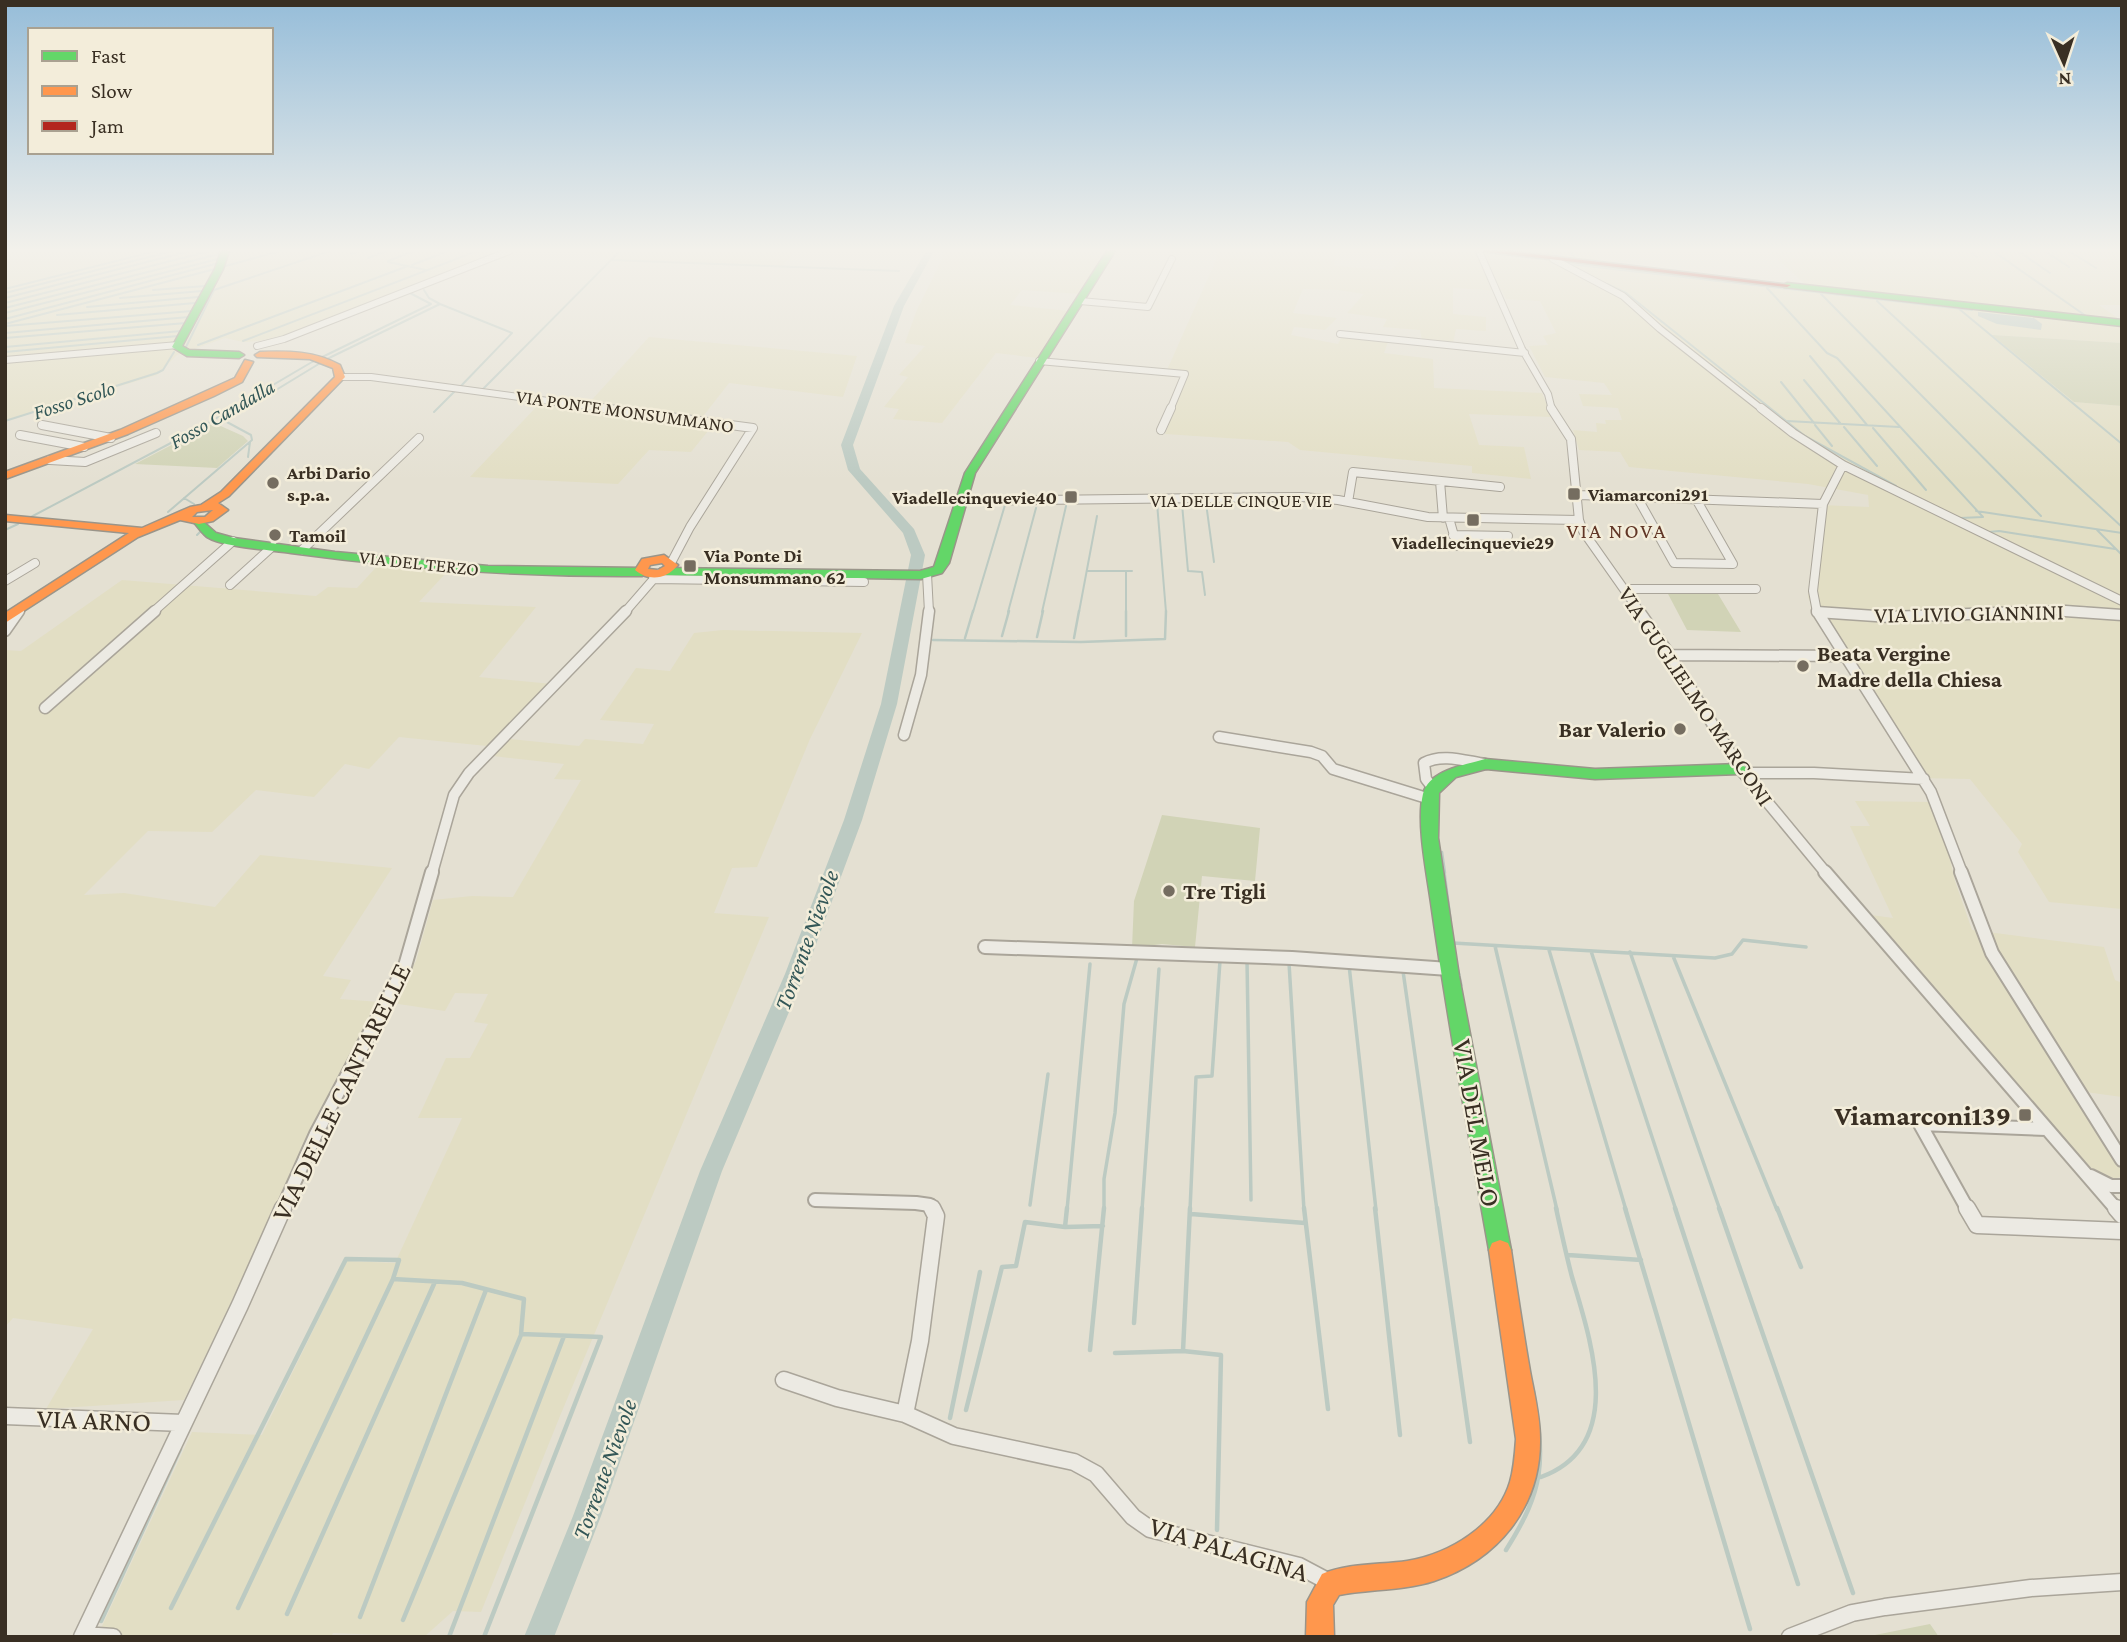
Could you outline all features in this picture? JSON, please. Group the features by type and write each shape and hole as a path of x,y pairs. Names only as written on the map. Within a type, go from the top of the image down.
{"street":[{"path":"178,345 187,328"},
{"path":"178,345 184,352 206,354 291,350 340,328"},
{"path":"657,569 698,575 924,575 938,570 943,563 970,473 1062,328"},
{"name":"VIA GUGLIELMO MARCONI","path":"1514,328 1548,394 1552,410 1571,439 1580,520 1591,542 1670,655 1742,771 1779,819 1940,1002 2046,1129 2085,1173 2113,1190 2122,1215"},
{"path":"1658,328 1793,433 1843,465 2122,601"},
{"path":"1340,334 1525,353"},
{"path":"5,360 178,345"},
{"path":"122,543 205,511 327,393 338,370 291,350"},
{"path":"5,477 111,438 239,380 254,353"},
{"path":"1039,361 1185,374 1161,430"},
{"name":"VIA PONTE MONSUMMANO","path":"338,370 371,377 753,429 657,569"},
{"path":"42,425 111,438"},
{"path":"50,460 85,463 119,446 156,433"},
{"path":"20,435 84,447"},
{"path":"302,550 419,438"},
{"path":"1843,465 1823,504 1813,591 1817,612 1923,779 1944,819 1978,924 1992,953 2122,1160"},
{"path":"1348,502 1353,472 1500,487"},
{"path":"1440,481 1446,518 1457,546"},
{"path":"1579,495 1823,504"},
{"name":"VIA DELLE CINQUE VIE","path":"960,501 1279,497 1348,502 1446,518 1580,520"},
{"path":"1637,497 1674,563 1733,564 1696,499"},
{"name":"VIA DELLE CINQUE VIE","path":"960,501 974,499 986,502"},
{"path":"5,631 12,615 141,531 205,511"},
{"path":"45,708 228,540 217,533 205,511"},
{"path":"5,518 141,531"},
{"path":"1453,535 1508,536"},
{"name":"VIA DEL TERZO","path":"228,540 273,547 495,568 607,573 657,569"},
{"path":"230,585 273,547"},
{"path":"5,581 35,563"},
{"path":"657,569 698,575 864,582"},
{"name":"VIA DELLE CANTARELLE","path":"82,1636 240,1305 316,1133 405,966 454,795 469,773 623,614 657,569"},
{"path":"904,735 921,683 930,630 924,575"},
{"path":"1624,589 1756,589"},
{"name":"VIA LIVIO GIANNINI","path":"1817,612 1890,617 2058,610 2122,615"},
{"path":"1670,655 1844,656"},
{"path":"1219,737 1311,752 1322,756 1333,769 1432,793"},
{"path":"1432,793 1426,779 1424,763 1436,758 1594,774 1742,771 1923,779"},
{"path":"1432,793 1451,774 1485,764"},
{"name":"VIA DEL MELO","path":"1331,1583 1422,1571 1454,1559 1493,1532 1516,1506 1524,1481 1529,1449 1500,1251 1449,969 1430,838 1432,793"},
{"path":"985,947 1292,958 1449,969"},
{"path":"2046,1129 1920,1124 1977,1225 2122,1231"},
{"path":"815,1200 859,1203 901,1201 930,1205 936,1216 920,1341 905,1413"},
{"name":"VIA PALAGINA","path":"784,1380 837,1398 905,1413 954,1436 1074,1462 1096,1474 1133,1517 1150,1529 1299,1566 1331,1583"},
{"name":"VIA ARNO","path":"5,1416 183,1423"},
{"path":"1790,1637 1852,1614 1885,1607 2031,1588 2122,1582"},
{"path":"1320,1637 1320,1602 1331,1583"},
{"path":"82,1636 113,1637"}],"shaded area":[{"path":"5,328 307,328 259,341 243,342 225,338 177,355 157,375 5,421"},
{"path":"910,328 1058,328 1038,358 996,353 942,423 893,419 899,409 884,407 908,377 899,375 925,346 905,343"},
{"path":"1186,328 1294,328 1291,335 1338,344 1344,333 1390,337 1384,353 1433,359 1434,388 1542,393 1552,417 1469,414 1479,445 1524,447 1531,479 1472,473 1472,466 1300,450 1288,442 1165,434 1189,372 1167,370"},
{"path":"1300,328 1327,328 1325,330"},
{"path":"1391,328 1486,328 1486,331 1456,329 1453,343 1422,340 1420,330"},
{"path":"1553,328 2122,328 2122,343 1994,335 2074,402 2122,406 2122,909 2049,902 2018,852 2022,844 1970,779 1917,778 1818,619 1808,597 1821,505 1869,507 1868,495 1808,484 1629,467 1620,452 1579,450 1573,430 1597,432 1596,423 1606,424 1605,420 1622,420 1618,408 1583,406 1579,394 1612,395 1604,383 1545,377 1529,346 1548,345 1543,336 1556,333"},
{"path":"649,337 857,356 843,397 729,383 701,419 588,404"},
{"path":"541,402 713,425 691,452 649,450 618,484 470,477"},
{"path":"381,562 447,572 419,602 536,607 479,677 552,684 487,746 399,737 369,769 345,764 314,797 256,790 212,832 148,831 84,895 124,893 215,907 260,855 392,868 323,976 351,980 340,999 380,1002 354,1049 184,1400 46,1409 93,1329 13,1318 5,1327 5,650 21,651 122,580 316,596 328,587 357,588"},
{"path":"723,630 862,633 810,739 757,867 732,868 714,913 769,917 481,1612 453,1611 424,1637 333,1633 331,1637 97,1637 192,1432 262,1435 347,1261 395,1263 462,1118 418,1118 446,1058 470,1058 488,1024 474,1022 488,994 455,993 445,1011 392,1003 416,961 433,900 472,896 513,897 581,780 554,779 564,764 493,756 510,739 579,746 585,739 643,744 654,724 600,720 636,668 670,671 694,633"},
{"path":"1855,801 1933,802 1941,819 1955,881 1972,930 2104,947 2115,980 2122,983 2122,1097 2071,1090 2122,1167 2121,1177 2113,1179 2097,1173 2086,1163 1871,915 1893,918 1850,826 1870,826"}],"green space":[{"path":"1992,335 2122,343 2122,406 2074,402"},
{"path":"214,423 248,441 217,468 135,464"},
{"path":"1667,592 1718,594 1741,632 1687,630"},
{"name":"Tre Tigli","path":"1162,815 1260,828 1255,881 1202,876 1195,947 1162,944 1132,948 1134,901"},
{"path":"1930,1624 1939,1637 1865,1637"}],"waterway":[{"path":"5,333 67,328"},
{"path":"5,338 130,328"},
{"name":"Fosso Scolo","path":"185,349 196,328"},
{"path":"198,345 244,328"},
{"path":"243,341 278,328"},
{"name":"Fosso Candalla","path":"29,518 203,426 312,362 383,328"},
{"name":"Fosso Candalla","path":"327,359 391,328"},
{"path":"459,388 512,333 499,328"},
{"path":"482,390 544,328"},
{"name":"Torrente Nievole","path":"539,1637 587,1516 711,1171 795,974 853,820 889,704 918,555 909,532 854,470 847,445 891,328"},
{"path":"1669,328 1805,436 1896,486"},
{"path":"1804,328 1827,353 1837,358 1978,511"},
{"path":"1854,328 2041,516"},
{"path":"1906,328 2122,527"},
{"path":"1982,328 2122,444"},
{"path":"5,347 181,331"},
{"path":"5,352 178,336"},
{"name":"Fosso Scolo","path":"5,421 157,373 163,370 174,352"},
{"path":"1810,356 1867,425"},
{"path":"184,498 252,440 251,435 225,421 322,362"},
{"path":"1804,380 1840,423"},
{"path":"1781,382 1814,422"},
{"path":"434,412 455,391"},
{"path":"1787,421 1814,422"},
{"path":"1814,422 1899,427"},
{"path":"1815,425 1832,446"},
{"path":"1844,427 1877,466"},
{"path":"1873,428 1926,490"},
{"path":"248,457 250,442"},
{"path":"168,512 184,498"},
{"path":"184,498 194,504"},
{"path":"1160,503 1157,503 1166,612"},
{"path":"1206,503 1214,562"},
{"path":"1182,504 1188,571 1202,572 1205,595"},
{"path":"973,612 1005,505"},
{"path":"1042,612 1066,506"},
{"path":"1008,612 1036,508"},
{"path":"1960,518 1983,517 1978,511"},
{"path":"1978,511 2122,533"},
{"path":"1079,612 1097,516"},
{"name":"Fosso Candalla","path":"5,530 18,524"},
{"path":"2097,530 2122,555"},
{"path":"197,535 201,531"},
{"path":"1989,532 1999,531 2115,549"},
{"path":"1087,571 1132,571"},
{"path":"1126,572 1126,636"},
{"path":"965,638 973,611"},
{"path":"1002,636 1009,611"},
{"path":"1037,637 1043,611"},
{"path":"1074,638 1079,611"},
{"path":"933,640 1081,642 1165,639 1166,612"},
{"path":"1442,852 1445,873"},
{"path":"1444,872 1450,919"},
{"path":"1630,953 1715,958 1732,954 1743,940 1806,947"},
{"path":"1453,943 1630,953"},
{"path":"1495,946 1557,1210"},
{"path":"1549,950 1626,1210"},
{"path":"1591,951 1676,1210"},
{"path":"1630,953 1720,1210"},
{"path":"1673,956 1777,1210"},
{"path":"1104,1208 1104,1179 1115,1113 1124,1004 1137,958"},
{"path":"1190,1210 1196,1077 1212,1076 1220,961"},
{"path":"1247,961 1251,1200"},
{"path":"1289,963 1304,1210"},
{"path":"1067,1210 1090,964"},
{"path":"1349,965 1376,1210"},
{"path":"1142,1210 1159,969"},
{"path":"1403,971 1437,1210"},
{"path":"1458,971 1461,985"},
{"path":"1030,1205 1048,1074"},
{"path":"1065,1227 1067,1208"},
{"path":"1102,1226 1104,1208"},
{"path":"1134,1323 1142,1208"},
{"path":"1183,1351 1190,1208"},
{"path":"1304,1208 1328,1409"},
{"path":"1375,1208 1400,1435"},
{"path":"1437,1208 1470,1442"},
{"path":"1541,1477 1568,1462 1585,1442 1594,1417 1596,1389 1587,1331 1556,1208"},
{"path":"1625,1208 1640,1260"},
{"path":"1675,1208 1798,1584"},
{"path":"1719,1208 1853,1593"},
{"path":"1777,1208 1801,1267"},
{"path":"1191,1214 1305,1223"},
{"path":"966,1410 1002,1267 1016,1266 1025,1222 1065,1227"},
{"path":"1065,1227 1102,1226"},
{"path":"1090,1350 1102,1226"},
{"path":"1568,1255 1640,1260"},
{"path":"171,1608 346,1259 399,1260 393,1279"},
{"path":"1640,1260 1750,1629"},
{"path":"950,1418 980,1272"},
{"path":"238,1608 393,1279"},
{"path":"393,1279 462,1283 524,1299 521,1334 601,1337 484,1637"},
{"path":"287,1614 434,1284"},
{"path":"360,1617 486,1290"},
{"path":"403,1620 521,1335"},
{"path":"449,1637 564,1336"},
{"path":"1115,1353 1183,1351"},
{"path":"1183,1351 1221,1355 1217,1530"},
{"path":"1506,1550 1528,1509 1539,1474 1539,1437 1533,1391"},
{"path":"101,1621 180,1449"}],"traffic: fast":[{"path":"187,328 177,347 187,353 239,355"},
{"path":"664,572 921,575 938,570 943,563 970,473 1062,328"},
{"path":"199,521 212,535 233,541 335,555 437,566 539,572 642,572"},
{"path":"1500,1250 1450,976 1430,838 1431,793 1438,783 1451,774 1485,764 1595,774 1740,769"}],"traffic: slow":[{"path":"206,506 225,494 340,377 337,367 319,359 300,355 260,355"},
{"path":"5,476 124,432 211,394 239,380 248,362"},
{"path":"215,506 222,510 209,519 194,521 184,518 194,509 215,506"},
{"path":"5,619 134,535 185,514"},
{"path":"5,518 141,531"},
{"path":"664,559 672,565 662,573 654,574 641,570 646,562 664,559"},
{"path":"1320,1637 1320,1602 1331,1583 1436,1567 1475,1547 1491,1534 1515,1501 1527,1461 1528,1439 1500,1250"}],"place":[{"name":"Arbi Dario s.p.a.","path":"273,483"},
{"name":"Viamarconi291","path":"1574,494"},
{"name":"Viadellecinquevie40","path":"1071,497"},
{"name":"Viadellecinquevie29","path":"1473,520"},
{"name":"Tamoil","path":"275,535"},
{"name":"Via Ponte Di Monsummano 62","path":"690,566"},
{"name":"Beata Vergine Madre della Chiesa","path":"1803,666"},
{"name":"Bar Valerio","path":"1680,729"},
{"name":"Tre Tigli","path":"1169,891"},
{"name":"Viamarconi139","path":"2025,1115"}],"district":[{"name":"VIA NOVA","path":"1617,531"}]}
